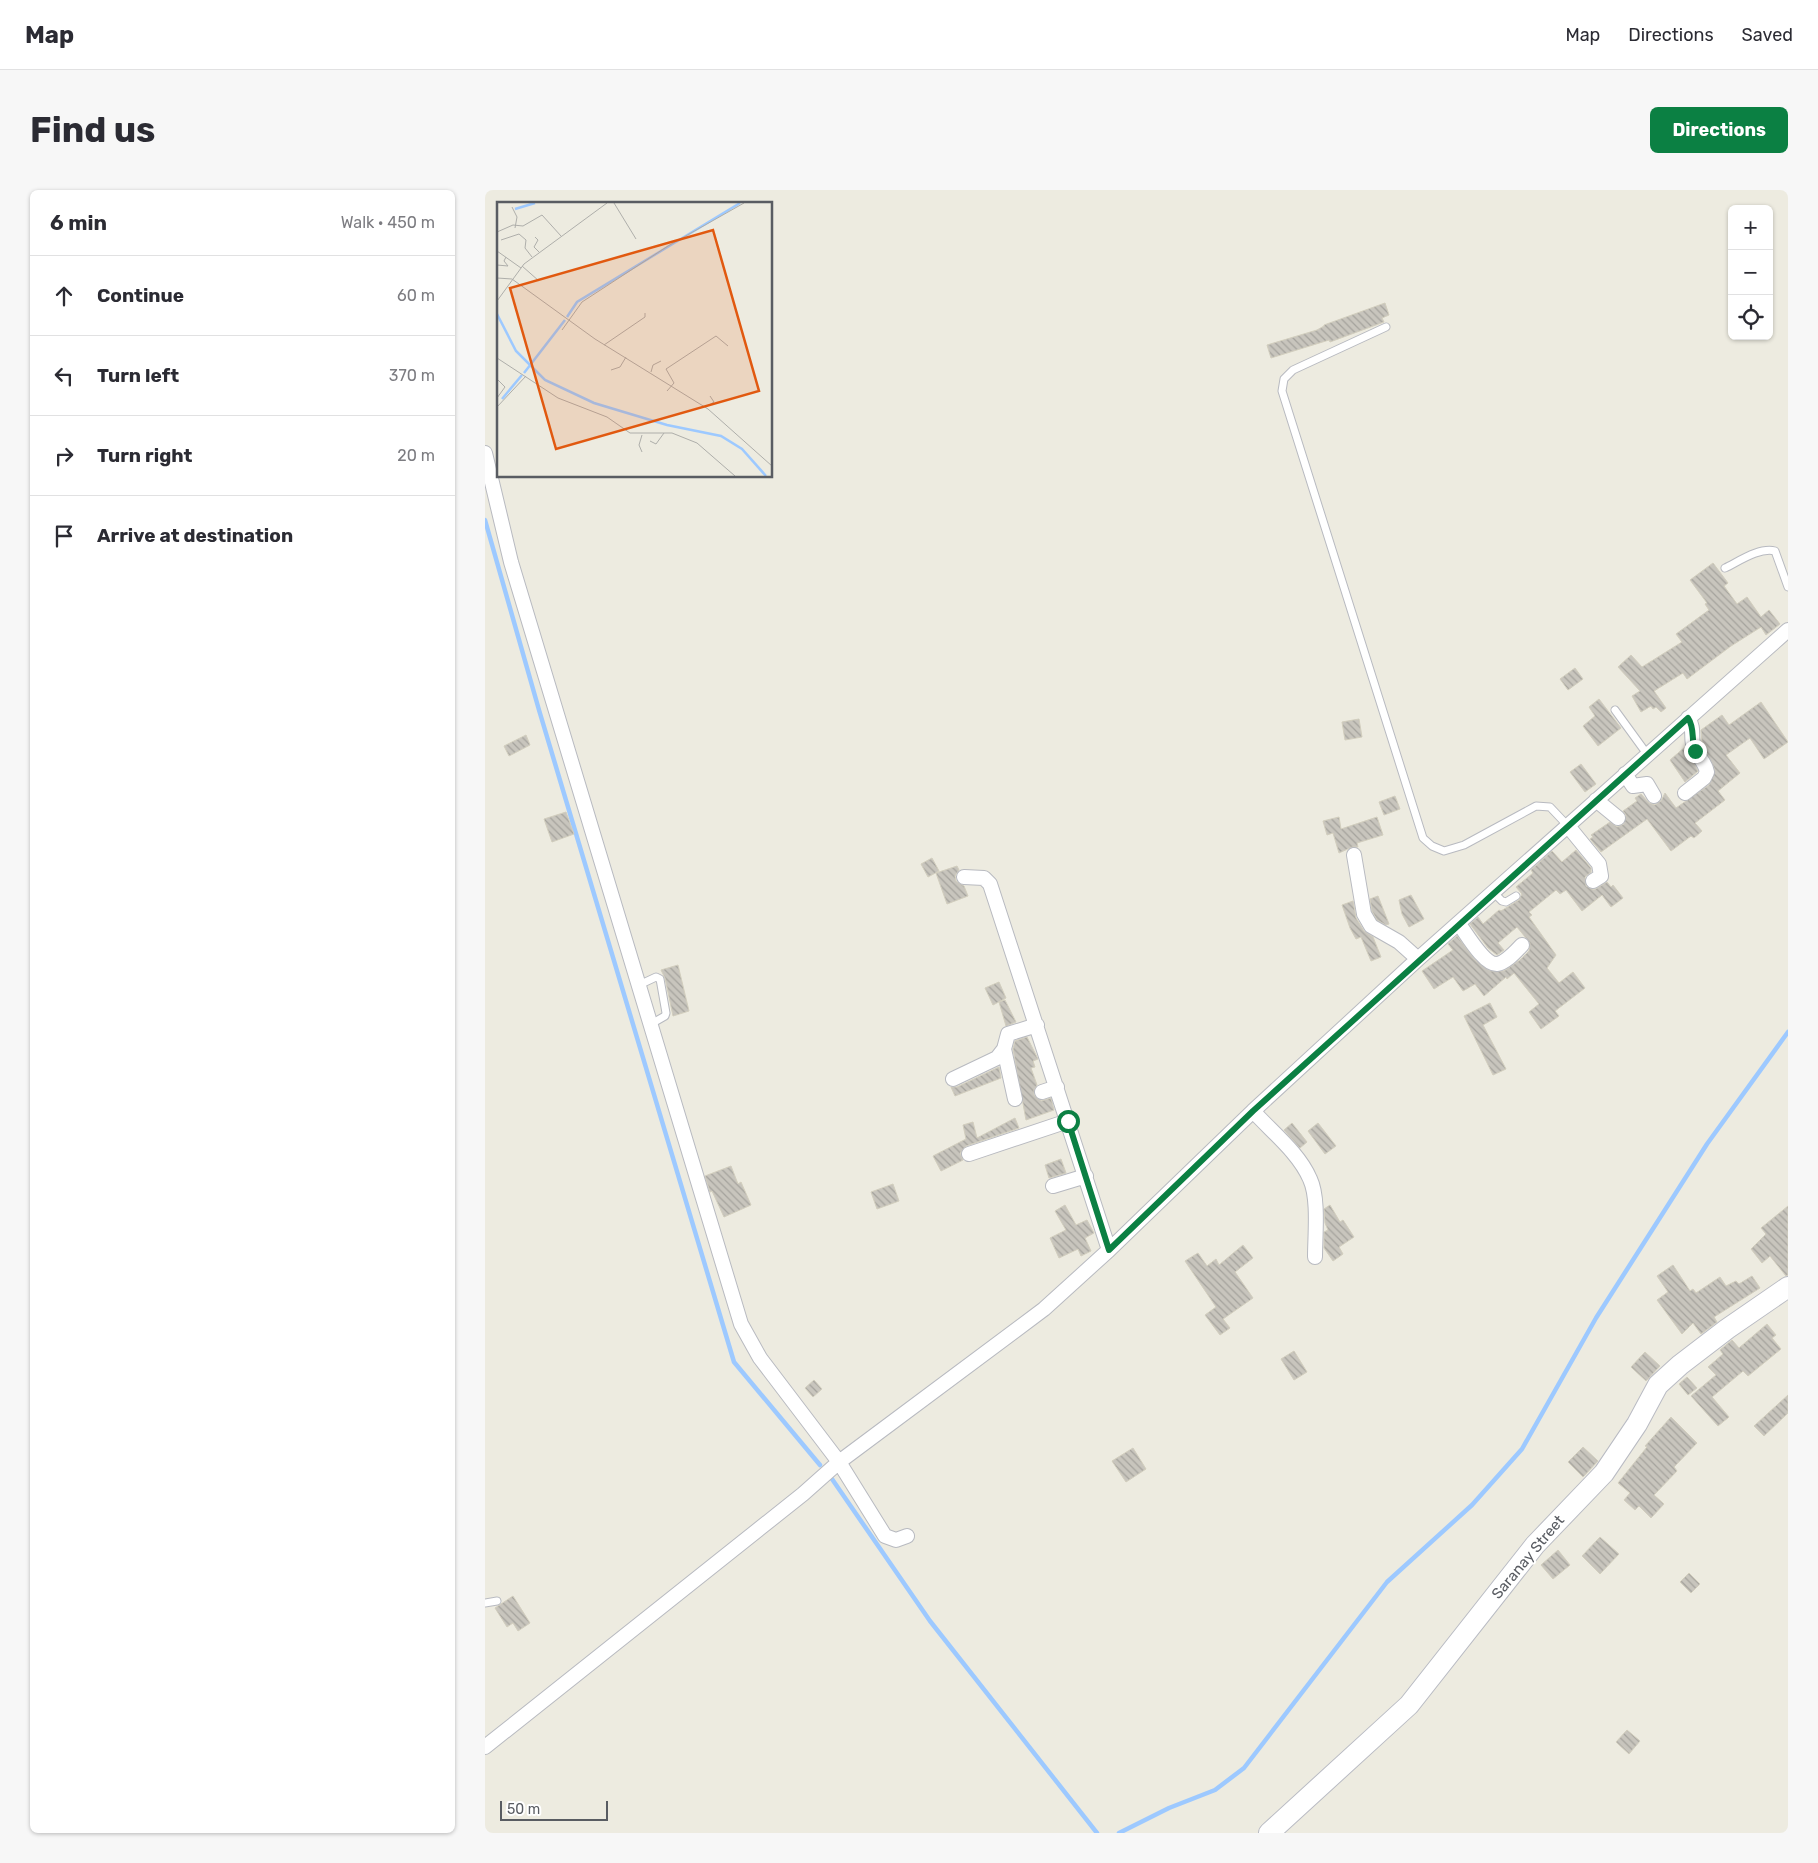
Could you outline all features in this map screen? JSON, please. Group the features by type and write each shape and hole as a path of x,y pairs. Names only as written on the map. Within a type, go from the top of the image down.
{"street":[{"path":"485,453 511,562 741,1324 760,1358 839,1462 885,1536 895,1540 907,1536"},
{"path":"485,1747 795,1500 839,1462 1044,1308 1109,1250 1253,1111 1418,960 1788,630"},
{"path":"1685,793 1704,778 1707,772 1705,763 1695,751 1692,743 1693,725 1688,718"},
{"path":"1625,774 1633,786 1647,784 1654,796"},
{"path":"1596,800 1618,818"},
{"path":"1568,826 1599,864 1601,876 1593,881"},
{"path":"1354,856 1364,914 1371,926 1399,942 1418,960"},
{"path":"964,877 984,878 990,884 1109,1250"},
{"path":"1459,924 1481,954 1497,964 1507,959 1522,944"},
{"path":"1015,1099 1004,1050 1008,1034 1037,1025"},
{"path":"953,1079 990,1063 1004,1050"},
{"path":"1042,1092 1057,1088"},
{"path":"1253,1111 1299,1162 1311,1180 1314,1200 1315,1257"},
{"path":"969,1154 1068,1121"},
{"path":"1053,1186 1086,1176"},
{"name":"Saranay Street","path":"1269,1833 1409,1705 1535,1545 1604,1473 1637,1424 1658,1385 1680,1365 1727,1329 1788,1288"}],"lane":[{"path":"1386,327 1293,370 1284,379 1282,391 1423,838 1432,846 1444,850 1451,849 1464,845 1536,806 1550,807 1568,826"},
{"path":"1725,568 1758,553 1769,550 1775,551 1788,587"},
{"path":"1615,710 1647,754"},
{"path":"1493,892 1502,901 1506,902 1516,896"},
{"path":"639,985 656,977 660,979 666,1013 651,1024"},
{"path":"485,1603 497,1601"}],"building":[{"path":"1385,303 1389,315 1382,318 1384,322 1330,342 1329,340 1271,358 1267,345 1317,330 1324,325"},
{"path":"1713,563 1728,583 1724,586 1737,604 1747,597 1761,617 1769,610 1780,624 1766,635 1761,627 1731,646 1687,679 1683,673 1654,691 1666,708 1661,712 1656,707 1653,709 1651,706 1641,712 1632,696 1640,691 1618,667 1631,655 1642,667 1682,642 1676,634 1709,610 1705,604 1707,603 1690,580"},
{"path":"1575,668 1583,679 1568,690 1560,679"},
{"path":"1599,699 1621,728 1598,746 1583,726 1595,716 1589,707"},
{"path":"1761,702 1788,742 1764,759 1750,738 1726,755 1740,773 1718,791 1725,800 1695,823 1702,831 1694,838 1691,836 1671,851 1647,819 1601,852 1590,839 1593,837 1591,835 1610,822 1617,827 1624,824 1626,815 1623,811 1637,801 1635,798 1641,794 1649,803 1655,805 1661,801 1665,793 1676,808 1709,785 1715,770 1702,743 1701,730 1722,715 1729,725"},
{"path":"1359,719 1362,737 1345,740 1342,722"},
{"path":"526,735 530,745 509,756 504,746"},
{"path":"1685,747 1698,771 1685,782 1670,760"},
{"path":"1581,764 1596,784 1585,792 1570,772"},
{"path":"1395,796 1400,809 1384,815 1379,802"},
{"path":"566,812 574,834 552,842 544,819"},
{"path":"1339,817 1341,829 1377,817 1383,835 1357,843 1358,847 1352,847 1339,853 1333,833 1327,835 1323,821"},
{"path":"1576,850 1591,868 1591,872 1585,877 1586,886 1594,890 1607,882 1611,887 1613,885 1623,898 1611,907 1602,895 1582,911 1566,890 1560,894 1556,890 1529,912 1532,915 1529,917 1556,955 1547,968 1559,983 1573,972 1585,988 1555,1011 1559,1016 1541,1029 1529,1012 1539,1004 1514,973 1507,979 1506,977 1484,996 1475,984 1463,991 1453,977 1434,989 1422,971 1453,950 1448,944 1457,936 1475,960 1490,971 1504,971 1520,960 1529,951 1530,943 1517,927 1498,943 1504,950 1497,955 1488,948 1470,924 1478,917 1483,924 1499,910 1501,911 1519,900 1522,894 1516,887 1533,873 1531,870 1552,851 1562,862"},
{"path":"932,858 939,871 928,877 921,864"},
{"path":"957,866 959,870 955,876 956,881 964,886 968,896 947,904 936,873"},
{"path":"1411,895 1424,919 1409,927 1402,914 1399,900"},
{"path":"1378,896 1389,924 1386,925 1377,920 1372,911 1370,899"},
{"path":"1353,901 1356,918 1364,931 1373,937 1381,957 1371,961 1361,937 1356,939 1350,928 1342,905"},
{"path":"678,965 689,1011 673,1016 665,978 661,970"},
{"path":"999,982 1006,998 993,1005 985,988"},
{"path":"1005,1000 1016,1022 1006,1026 999,1002"},
{"path":"1490,1003 1497,1017 1483,1025 1506,1069 1493,1075 1464,1016"},
{"path":"1027,1037 1038,1059 1033,1061 1035,1067 1031,1068 1037,1085 1034,1095 1041,1101 1051,1098 1054,1110 1026,1120 1013,1049 1015,1041"},
{"path":"999,1067 1001,1078 955,1096 951,1087 957,1087"},
{"path":"1015,1118 1019,1128 966,1146 960,1153 963,1160 941,1171 933,1156 966,1139 963,1125 973,1122 977,1138"},
{"path":"1292,1123 1307,1142 1300,1148 1284,1130"},
{"path":"1318,1123 1336,1146 1325,1154 1308,1131"},
{"path":"1061,1159 1066,1173 1049,1178 1045,1165"},
{"path":"731,1166 738,1184 741,1182 751,1205 724,1217 712,1191 710,1192 705,1176"},
{"path":"893,1184 899,1201 877,1209 871,1192"},
{"path":"1065,1205 1076,1225 1087,1220 1094,1233 1085,1238 1091,1251 1081,1256 1078,1249 1059,1258 1050,1238 1066,1230 1055,1211"},
{"path":"1330,1205 1340,1222 1343,1220 1354,1237 1339,1247 1343,1254 1333,1261 1324,1248 1324,1232 1328,1230 1325,1223 1324,1209"},
{"path":"1788,1206 1788,1275 1786,1276 1770,1256 1762,1263 1751,1249 1766,1234 1761,1228"},
{"path":"1243,1245 1253,1258 1235,1272 1253,1298 1223,1319 1230,1328 1220,1335 1205,1315 1216,1307 1185,1261 1198,1253 1207,1266 1216,1259 1219,1265"},
{"path":"1673,1265 1690,1291 1693,1289 1696,1293 1720,1277 1726,1286 1736,1281 1739,1284 1752,1276 1760,1288 1714,1317 1717,1322 1701,1334 1693,1323 1682,1334 1657,1300 1668,1292 1657,1276"},
{"path":"1767,1324 1776,1335 1772,1338 1781,1349 1748,1376 1743,1371 1712,1397 1729,1417 1718,1426 1691,1396 1716,1375 1708,1367 1723,1354 1720,1350 1732,1340 1739,1348"},
{"path":"1294,1351 1307,1372 1294,1380 1281,1359"},
{"path":"1645,1352 1660,1366 1646,1381 1631,1367"},
{"path":"1687,1377 1697,1388 1688,1395 1679,1384"},
{"path":"814,1380 822,1389 813,1397 805,1388"},
{"path":"1788,1395 1788,1413 1764,1436 1754,1426"},
{"path":"1671,1417 1697,1443 1674,1467 1677,1471 1654,1495 1664,1504 1651,1518 1639,1506 1635,1510 1624,1500 1630,1493 1618,1483 1647,1447 1645,1446"},
{"path":"1583,1447 1598,1461 1583,1477 1568,1462"},
{"path":"1133,1448 1146,1469 1126,1482 1112,1461"},
{"path":"1600,1537 1619,1554 1600,1574 1582,1556"},
{"path":"1558,1550 1570,1565 1553,1579 1541,1565"},
{"path":"1689,1573 1700,1584 1691,1593 1680,1582"},
{"path":"513,1596 530,1623 518,1631 513,1623 507,1627 495,1608"},
{"path":"1627,1730 1640,1741 1629,1754 1616,1742"}],"waterway":[{"path":"485,520 539,710 734,1362 820,1465"},
{"path":"1119,1833 1169,1808 1215,1790 1244,1768 1387,1582 1472,1505 1522,1449 1596,1318 1707,1144 1788,1032"},
{"path":"832,1479 930,1621 1097,1833"}],"route":[{"path":"1068,1121 1109,1250 1253,1111 1688,718 1693,725 1692,743 1695,751"}]}
